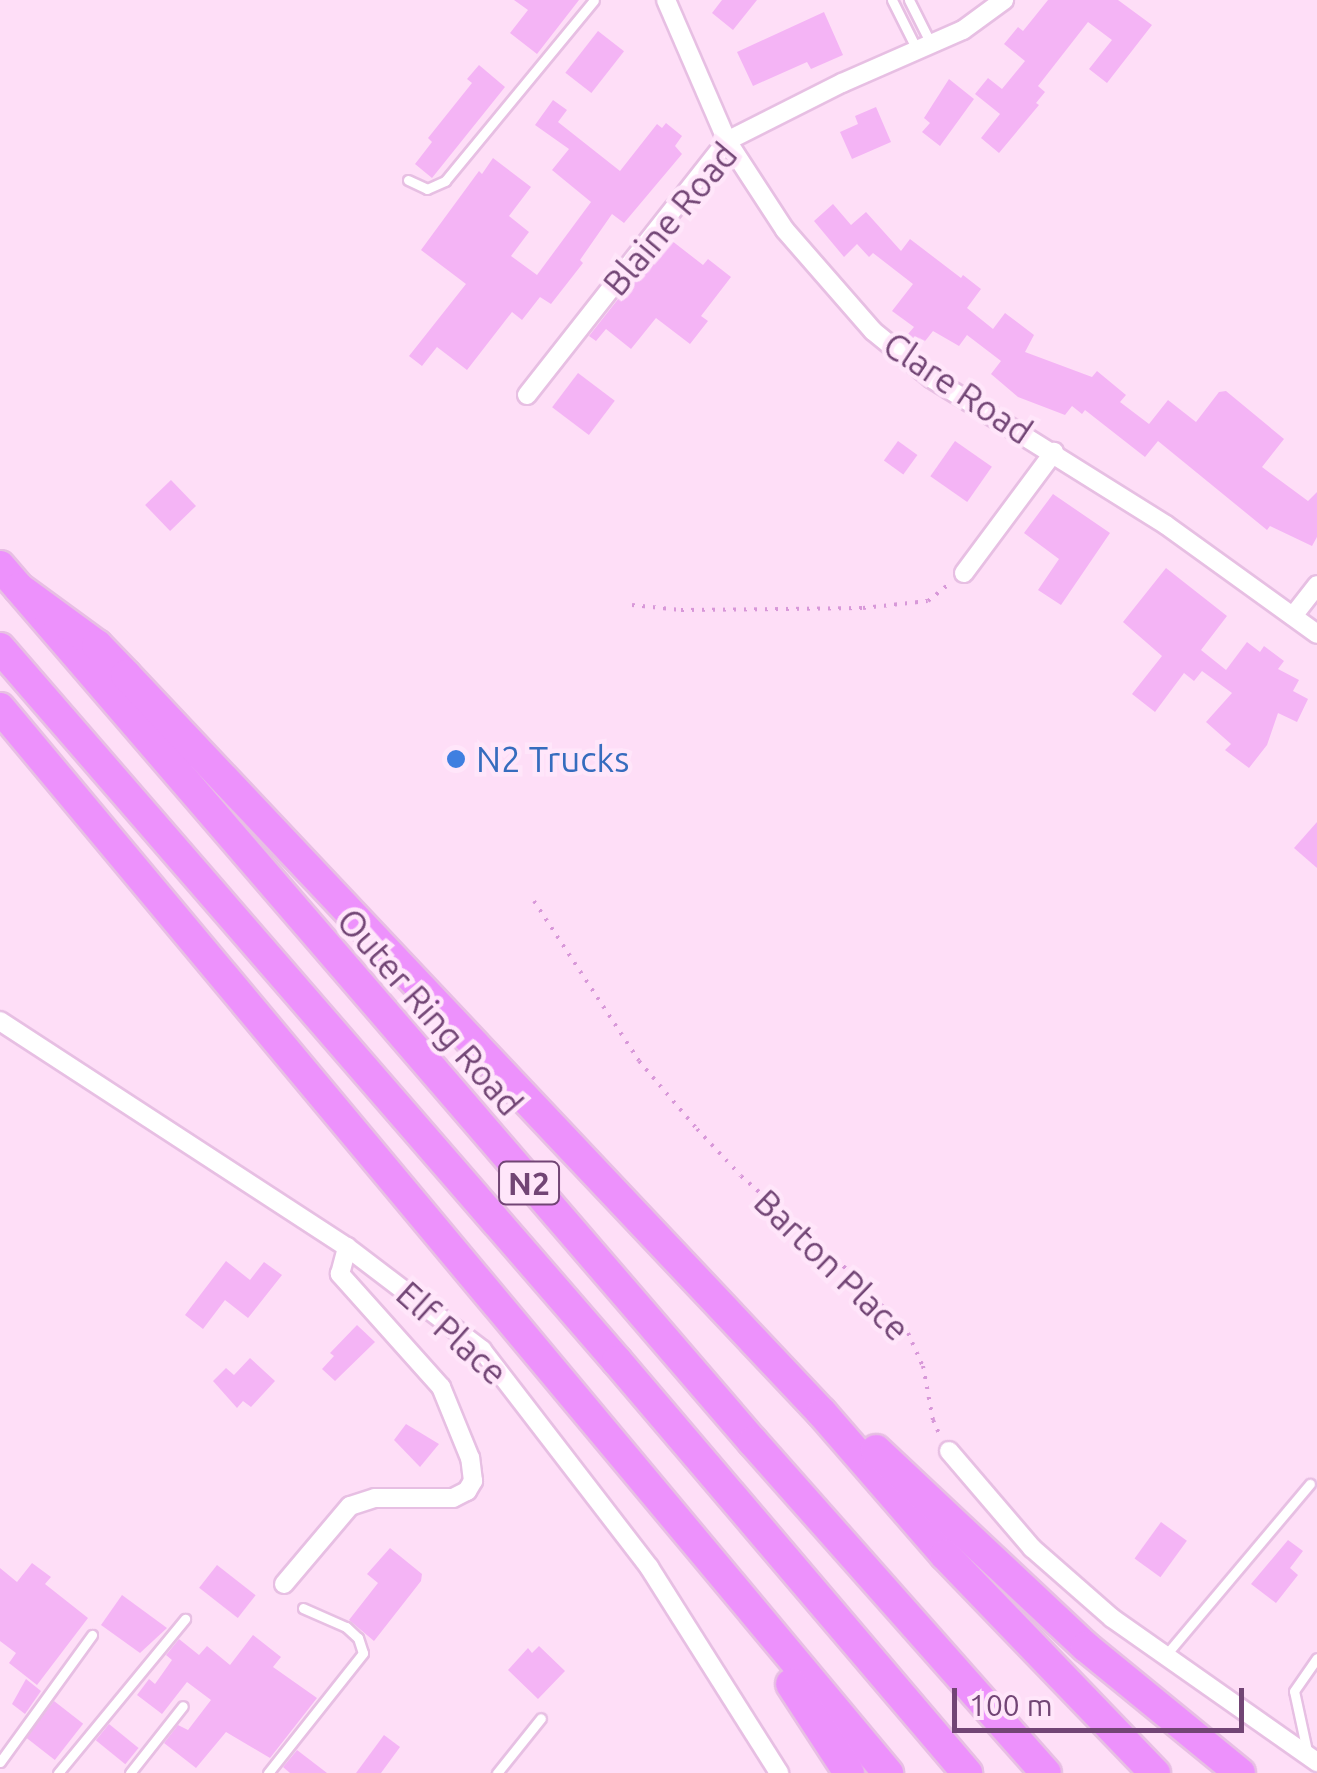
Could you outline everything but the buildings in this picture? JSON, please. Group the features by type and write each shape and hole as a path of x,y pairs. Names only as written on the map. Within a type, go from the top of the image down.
{"highway":[{"path":"9,577 96,645 126,674 822,1413 945,1555 1155,1773"},
{"name":"Outer Ring Road","path":"9,577 752,1442 1046,1773"},
{"name":"N2","path":"0,648 604,1346 967,1773"},
{"path":"0,708 888,1773"},
{"path":"822,1413 865,1440 1086,1647 1219,1762 1240,1773"},
{"path":"730,1588 842,1766"}],"street":[{"name":"Clare Road","path":"666,0 727,141 785,230 873,330 931,378 1054,452 1317,634"},
{"name":"Blaine Road","path":"526,396 727,141 986,17 1004,0"},
{"path":"964,572 1054,452"},
{"path":"1293,616 1317,585"},
{"name":"Elf Place","path":"0,1021 347,1247 469,1339 507,1379 649,1567 779,1773"},
{"path":"284,1584 350,1506 376,1498 452,1498 467,1491 473,1481 470,1458 441,1387 340,1274 347,1247"},
{"path":"949,1451 1044,1560 1165,1656 1313,1759"}],"lane":[{"path":"408,180 426,189 446,181 594,0"},
{"path":"892,0 924,47"},
{"path":"908,0 924,47"},
{"path":"1165,1656 1310,1484"},
{"path":"268,1773 362,1653 358,1638 346,1627 303,1608"},
{"path":"58,1773 185,1619"},
{"path":"0,1762 92,1636"},
{"path":"1313,1759 1294,1691 1317,1658"},
{"path":"130,1773 183,1706"},
{"path":"497,1773 542,1718"}],"path":[{"path":"632,606 681,610 864,608 928,601 964,572"},
{"name":"Barton Place","path":"534,902 639,1061 697,1129 741,1176 852,1274 908,1333 923,1366 933,1420 949,1451"}],"place":[{"name":"N2 Trucks","path":"456,759"}]}
